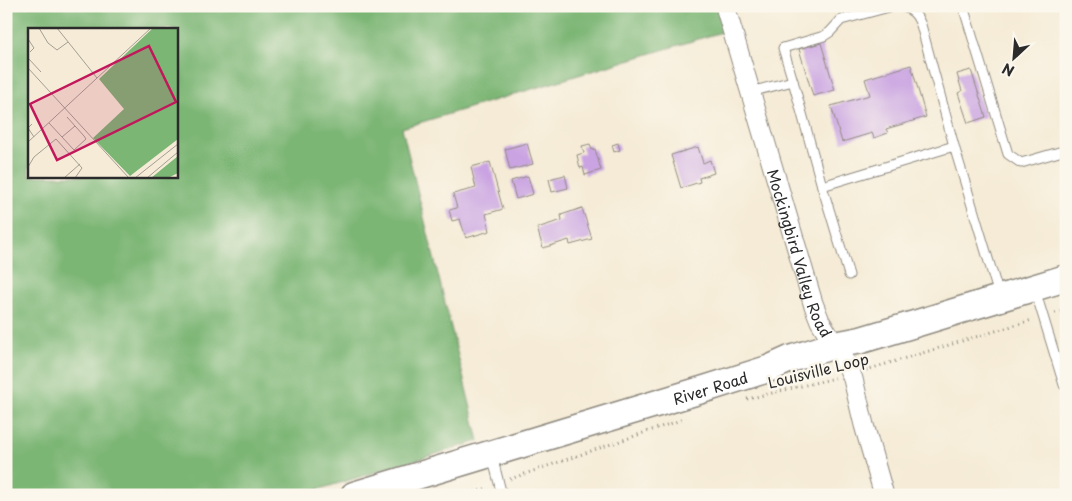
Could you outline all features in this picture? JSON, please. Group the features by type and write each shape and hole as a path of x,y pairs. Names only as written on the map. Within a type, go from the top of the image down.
{"street":[{"name":"Mockingbird Valley Road","path":"725,6 813,303 820,321 853,379 884,495"},
{"name":"River Road","path":"354,495 708,388 835,345 861,340 1066,278"}],"lane":[{"path":"849,275 783,48 824,36 841,20 894,6"},
{"path":"902,6 917,15 921,25 954,146 999,298"},
{"path":"963,6 1008,154 1021,163 1066,150"},
{"path":"750,92 793,81"},
{"path":"822,186 954,146"},
{"path":"1034,288 1064,385"},
{"path":"492,453 502,495"}],"path":[{"name":"Louisville Loop","path":"742,401 872,368 1066,310"},
{"path":"465,495 689,417"}],"green space":[{"path":"6,6 724,6 732,29 402,128 479,441 300,495 6,495"}],"building":[{"path":"821,43 835,90 813,96 799,49"},
{"path":"911,65 926,117 886,129 888,133 874,138 872,133 842,142 831,106 870,95 865,79"},
{"path":"971,70 986,117 968,123 958,93 962,91 957,74"},
{"path":"527,143 533,164 510,170 505,149"},
{"path":"618,143 620,150 614,152 612,145"},
{"path":"590,144 592,150 595,149 601,170 585,175 583,167 580,168 577,155 584,153 582,146"},
{"path":"698,147 703,163 710,160 714,173 699,178 700,182 681,188 671,155"},
{"path":"490,162 503,209 486,214 490,231 466,238 460,219 452,221 449,210 457,208 453,194 476,188 471,167"},
{"path":"565,175 568,188 552,192 549,179"},
{"path":"528,176 533,194 516,199 511,181"},
{"path":"582,208 592,239 570,245 569,240 543,248 537,228 562,220 561,215"}]}
